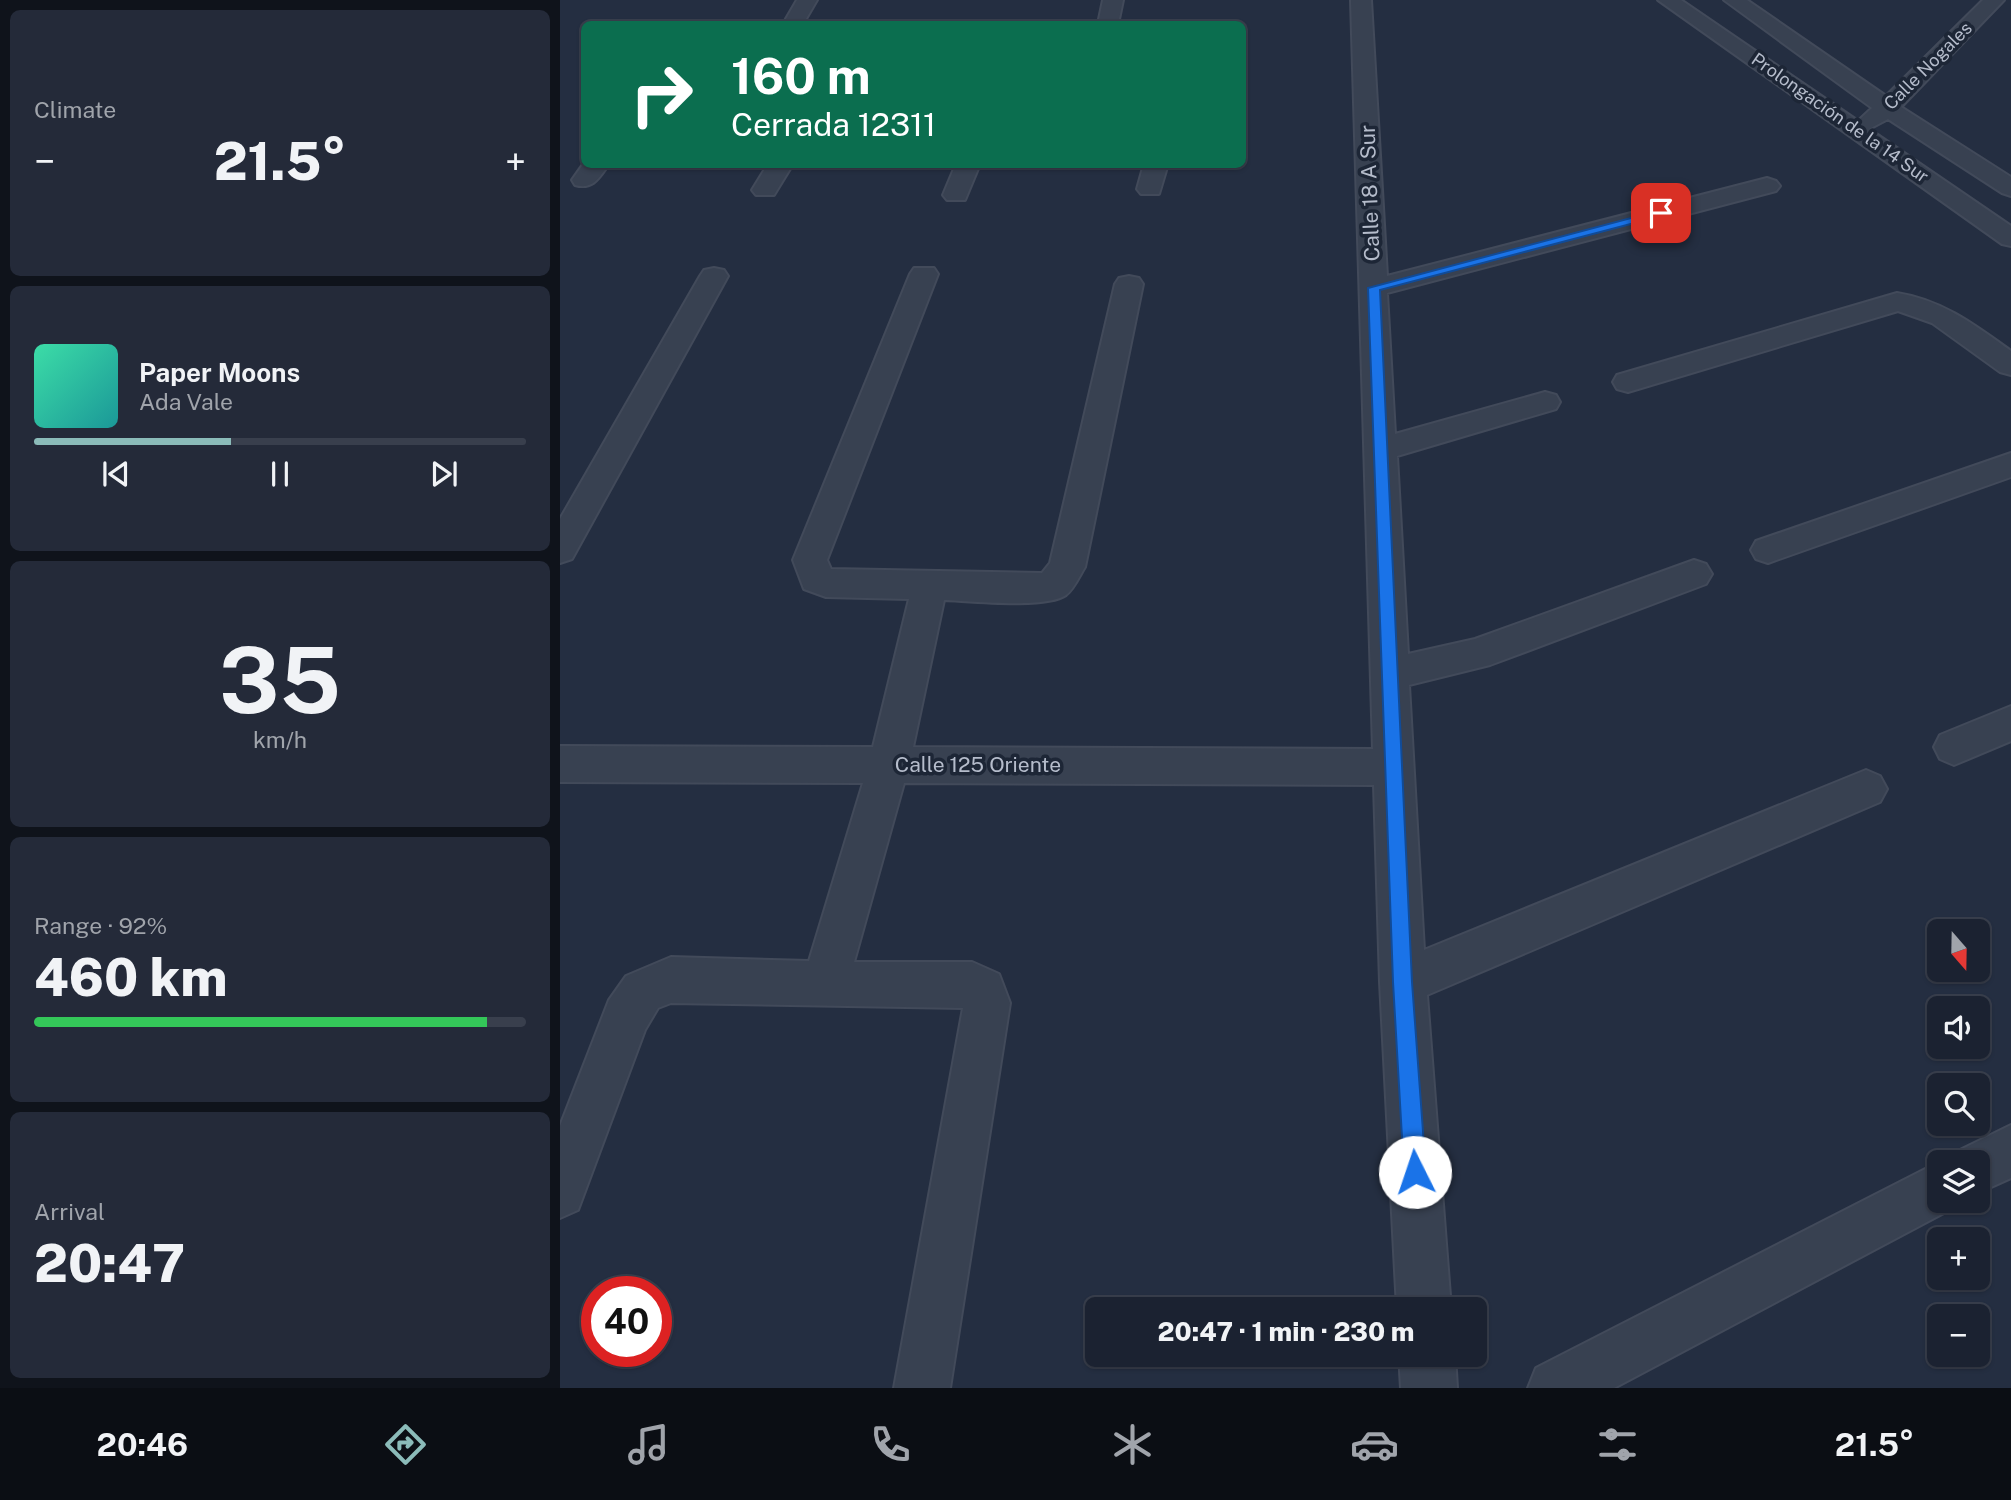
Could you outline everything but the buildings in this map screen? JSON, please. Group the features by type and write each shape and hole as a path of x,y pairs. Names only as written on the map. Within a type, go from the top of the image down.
{"street":[{"path":"795,21 807,0"},
{"path":"1109,21 1113,0"},
{"name":"Calle 18 A Sur","path":"1362,0 1403,982 1423,1297"},
{"name":"Prolongación de la 14 Sur","path":"1668,0 1858,129 2011,238"},
{"path":"1734,0 1762,6 1887,108 2011,188"},
{"name":"Calle Nogales","path":"1858,129 1887,108 1994,0"},
{"path":"1718,34 1762,6"},
{"path":"765,190 779,168"},
{"path":"956,195 966,168"},
{"path":"1150,189 1155,168"},
{"path":"1374,288 1767,186"},
{"path":"924,274 810,560 817,579 826,583 1041,588 1053,585 1067,567 1129,284"},
{"path":"560,550 714,276"},
{"path":"1628,382 1897,302 1912,303 1927,309 2011,365"},
{"path":"1381,449 1545,402"},
{"path":"1768,550 2011,465"},
{"path":"1391,674 1478,654 1694,575"},
{"path":"825,985 889,765 930,585"},
{"path":"1954,747 2011,723"},
{"name":"Calle 125 Oriente","path":"560,764 1395,766"},
{"path":"1403,982 1866,789"},
{"path":"560,1192 626,1017 642,992 671,980 825,985 972,985 983,990 987,1003 922,1388"},
{"path":"1990,1161 2011,1150"},
{"path":"1556,1388 1927,1194"},
{"path":"1428,1367 1429,1388"}],"route":[{"path":"1415,1172 1403,982 1374,288 1661,213"}]}
